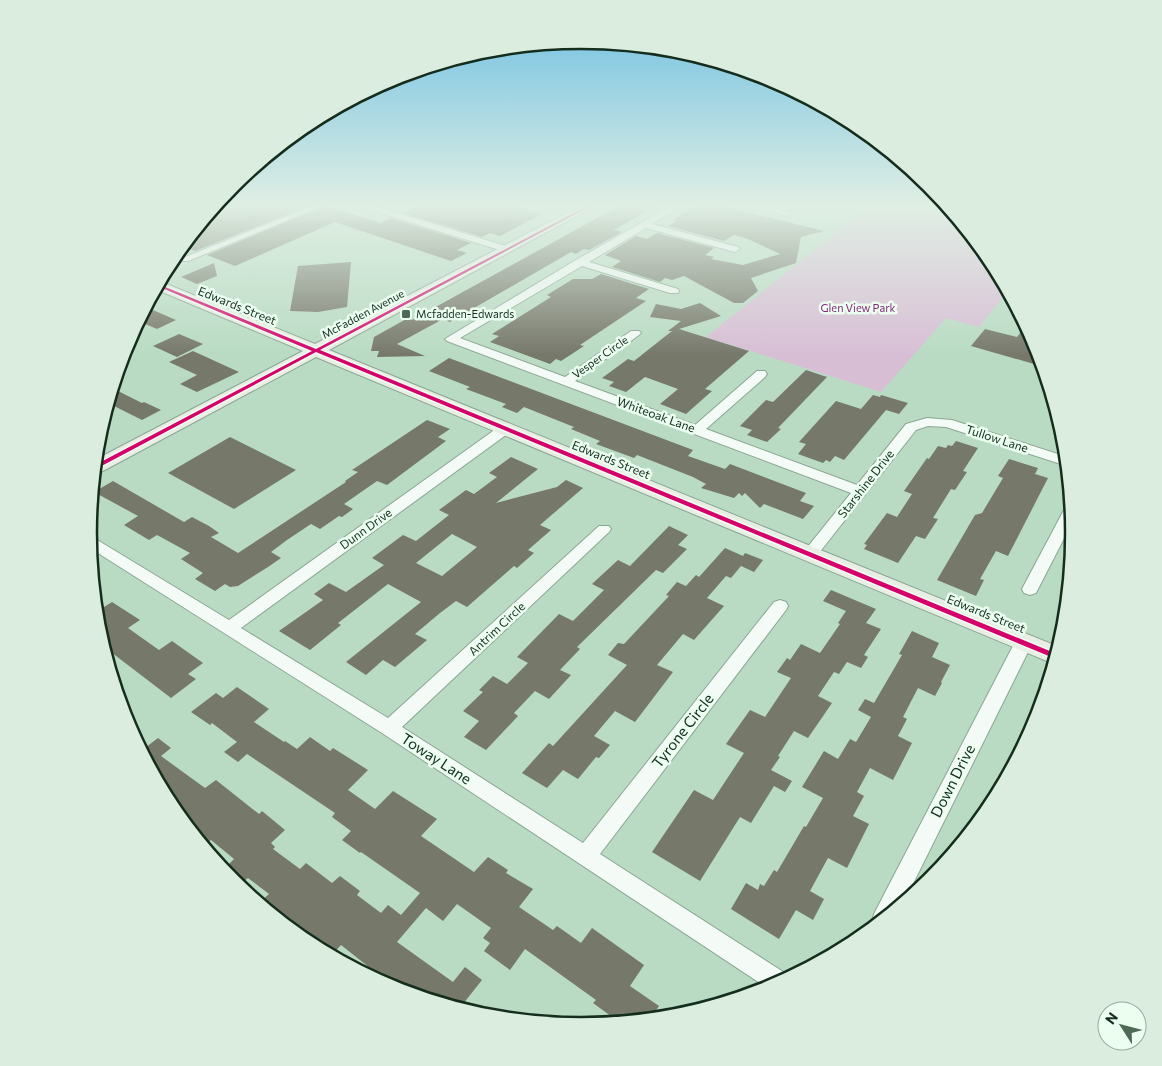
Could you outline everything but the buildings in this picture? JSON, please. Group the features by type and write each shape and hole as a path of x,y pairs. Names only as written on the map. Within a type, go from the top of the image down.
{"street":[{"path":"185,259 193,256"},
{"name":"McFadden Avenue","path":"102,464 493,256"},
{"path":"579,262 590,256"},
{"path":"579,262 674,291"},
{"name":"Whiteoak Lane","path":"579,262 451,339 860,491"},
{"name":"Edwards Street","path":"164,288 1050,653"},
{"name":"Vesper Circle","path":"566,382 635,333"},
{"path":"697,430 761,374"},
{"name":"Tullow Lane","path":"927,422 947,423 1059,459"},
{"name":"Starshine Drive","path":"810,554 911,427 927,422"},
{"name":"Dunn Drive","path":"228,629 505,429"},
{"path":"1030,589 1065,522"},
{"name":"Antrim Circle","path":"389,728 604,529"},
{"name":"Toway Lane","path":"97,546 389,728 772,978"},
{"name":"Tyrone Circle","path":"585,856 780,606"},
{"name":"Down Drive","path":"891,905 1024,642"}],"green space":[{"name":"Glen View Park","path":"807,256 978,256 1003,297 979,327 946,318 881,392 706,337"}],"cycle path":[{"path":"102,464 495,256"},
{"path":"164,288 1050,654"}],"place":[{"name":"Mcfadden-Edwards","path":"406,314"}]}
